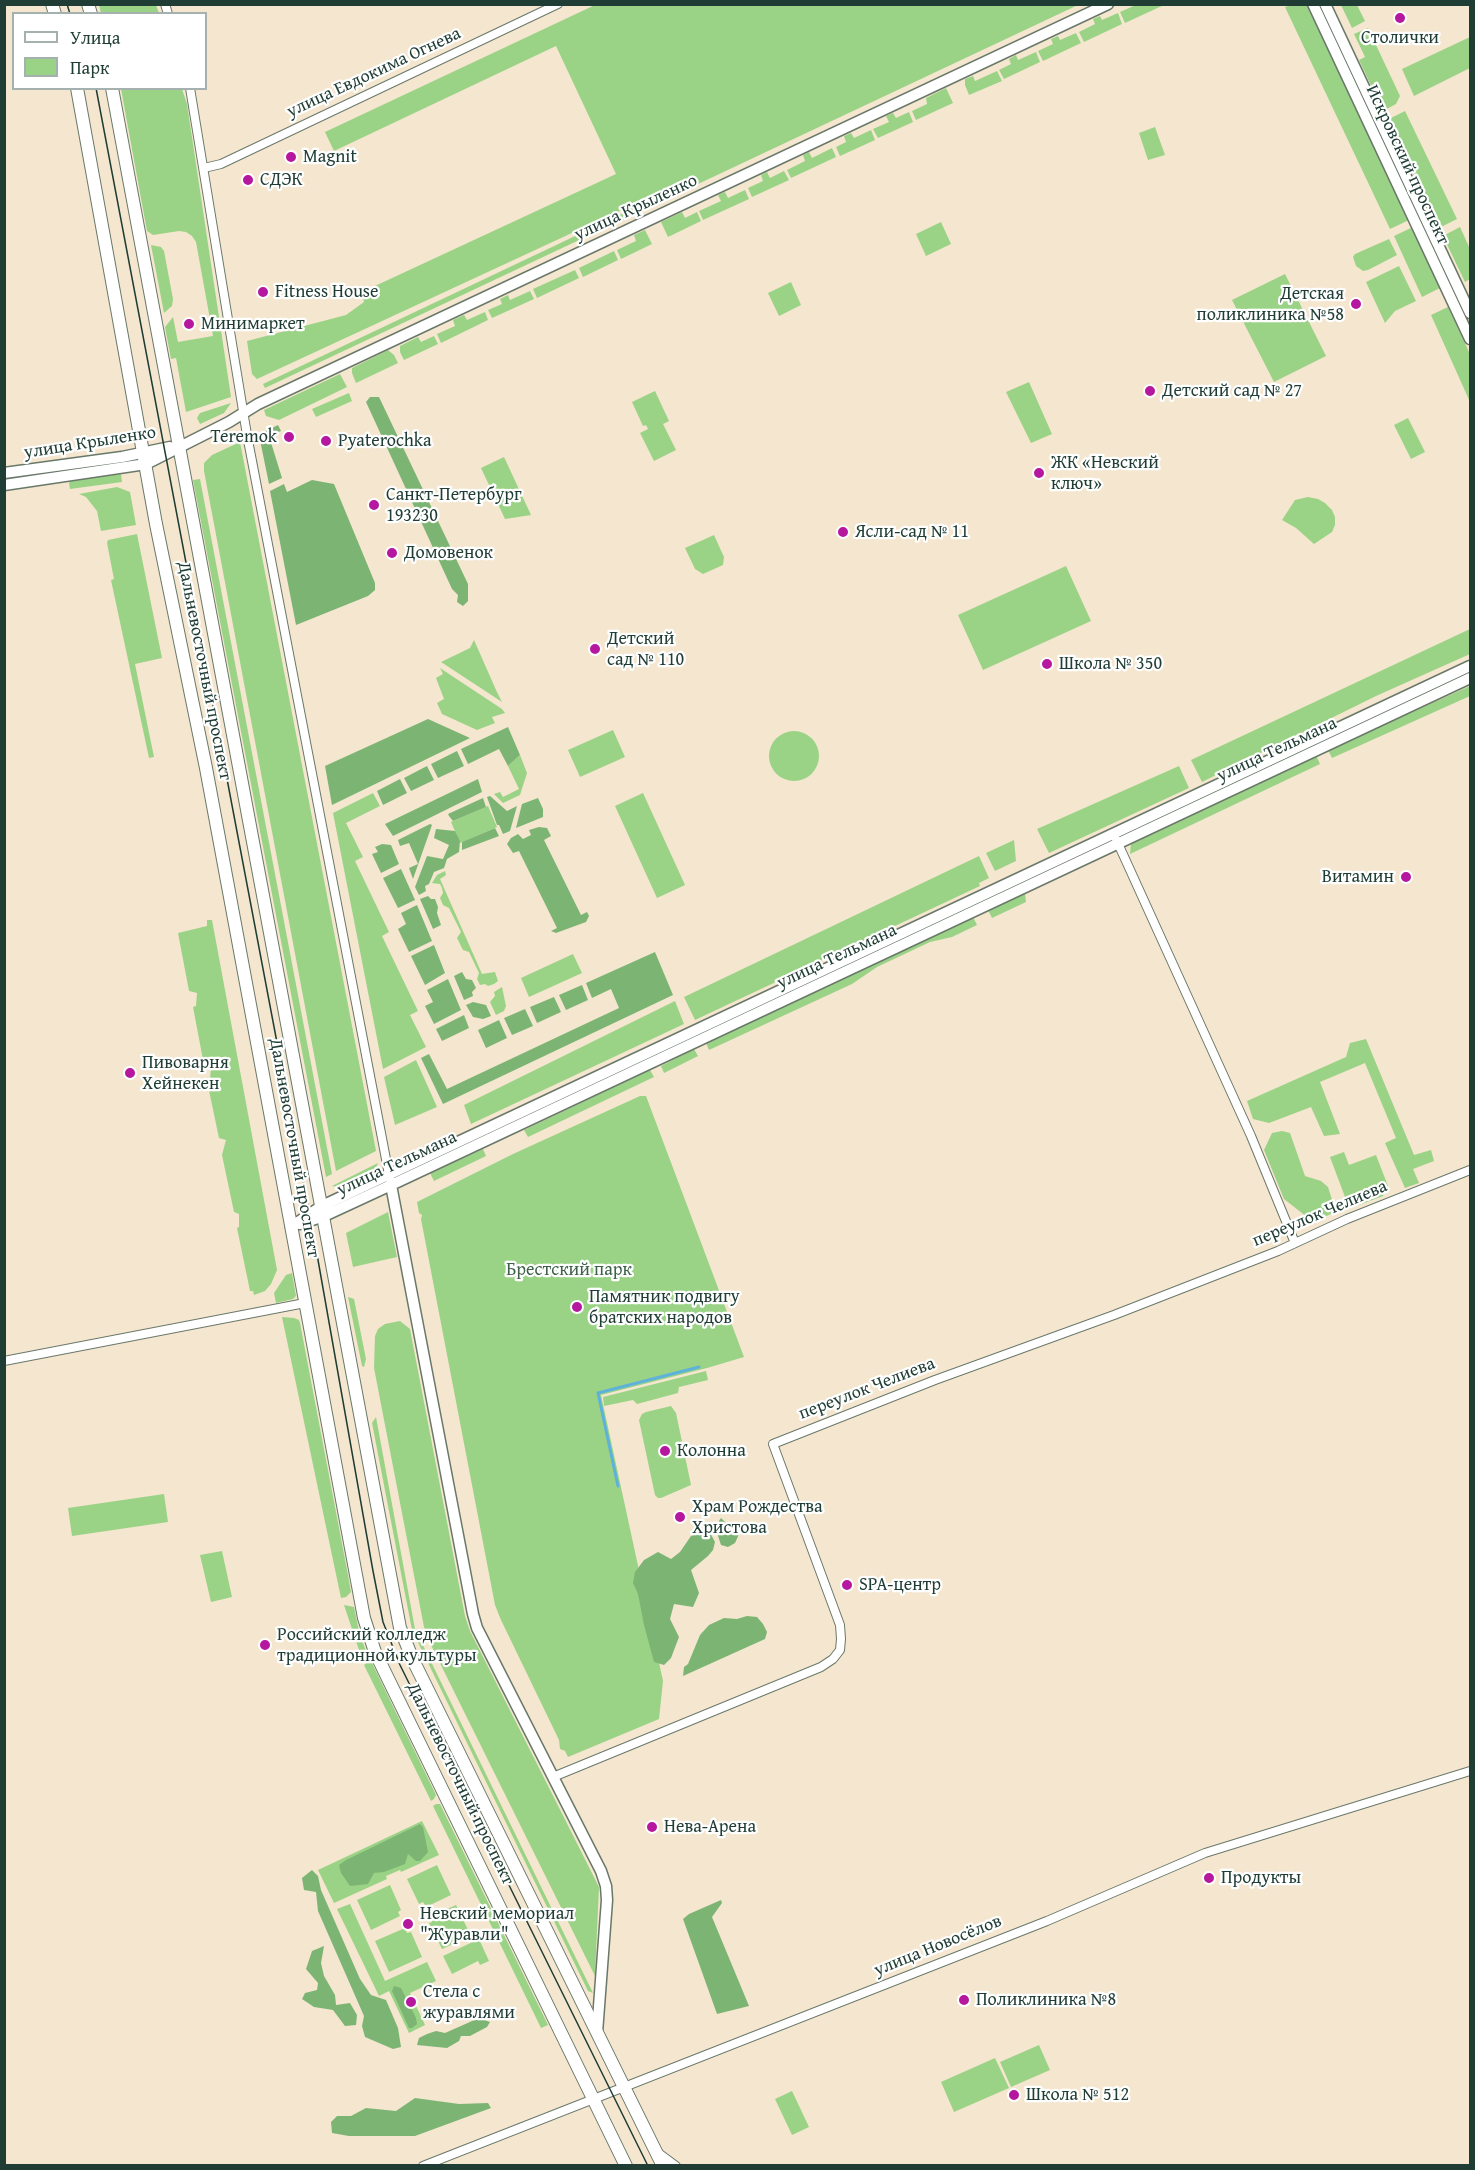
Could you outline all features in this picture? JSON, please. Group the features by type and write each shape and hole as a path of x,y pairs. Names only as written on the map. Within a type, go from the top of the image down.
{"main road":[{"name":"Дальневосточный проспект","path":"77,90 364,1618 375,1652 626,2165"},
{"name":"Дальневосточный проспект","path":"112,90 396,1610 406,1645 663,2166"}],"street":[{"name":"улица Евдокима Огнева","path":"204,168 231,159 558,4"},
{"name":"улица Крыленко","path":"4,485 145,458 200,438 258,404 1108,4"},
{"name":"Искровский проспект","path":"1313,4 1470,339"},
{"name":"Искровский проспект","path":"1325,4 1470,313"},
{"path":"190,90 243,414 473,1614 477,1628 601,1871 606,1886 597,2033"},
{"name":"улица Крыленко","path":"4,473 145,458"},
{"name":"улица Тельмана","path":"291,1227 1116,838 1470,666"},
{"name":"улица Тельмана","path":"1116,838 1470,678"},
{"path":"1116,838 1251,1136 1295,1243"},
{"name":"переулок Челиева","path":"553,1777 821,1667 834,1659 840,1650 842,1639 840,1625 773,1444 935,1380 1183,1288 1470,1170"},
{"path":"4,1361 305,1303"},
{"name":"улица Новосёлов","path":"423,2166 1047,1921 1206,1853 1470,1771"},
{"path":"656,2151 676,2166"}],"green space":[{"path":"99,5 156,5 159,12 101,12"},
{"path":"595,5 1078,5 265,388 263,384 630,210 628,207 257,379 252,374 247,341 346,315 364,302 362,292 616,174 556,46 334,151 325,132"},
{"path":"1136,5 1164,5 1125,23 1120,12"},
{"path":"1307,5 1409,220 1390,229 1285,7"},
{"path":"1341,5 1357,5 1365,21 1352,28"},
{"path":"1118,13 1122,24 1084,42 1079,32 1095,24 1093,19 1100,16 1102,20"},
{"path":"1368,28 1400,96 1396,104 1383,111 1359,60 1365,57 1354,34"},
{"path":"1076,33 1081,43 1043,61 1038,51 1053,44 1051,39 1058,36 1060,40"},
{"path":"1470,37 1470,68 1414,96 1402,69"},
{"path":"1036,52 1040,62 1004,79 999,70 1011,64 1009,59 1016,55 1018,60"},
{"path":"997,71 1002,81 969,95 965,79 973,76 975,81"},
{"path":"946,88 953,103 916,120 912,111 927,104 926,98"},
{"path":"121,90 182,90 187,104 231,397 186,412 176,358 171,359 165,327 173,317 178,342 213,336 196,242 186,232 153,235 147,231"},
{"path":"1405,111 1457,219 1439,228 1387,120"},
{"path":"909,112 913,122 878,138 873,129 889,122 886,116 893,113 896,118"},
{"path":"1155,127 1165,155 1148,160 1139,133"},
{"path":"871,130 875,140 840,156 836,147 846,142 844,136 851,133 854,138"},
{"path":"832,148 836,157 791,178 787,170 805,161 803,155 809,152 812,158"},
{"path":"784,171 789,180 752,197 748,188 763,181 761,175 767,172 770,178"},
{"path":"745,190 749,199 703,220 699,211 721,201 718,195 725,192 728,198"},
{"path":"682,212 685,218 697,212 701,221 668,237 661,222"},
{"path":"941,222 951,244 926,256 916,234"},
{"path":"1413,227 1440,288 1422,297 1394,236"},
{"path":"1460,227 1470,249 1470,279 1465,282 1443,236"},
{"path":"645,230 652,244 621,259 617,250 636,241 634,235"},
{"path":"1389,239 1397,255 1368,270 1363,271 1356,266 1353,257 1355,254"},
{"path":"151,245 161,247 164,251 173,299 172,306 164,313"},
{"path":"614,251 618,260 583,277 579,268"},
{"path":"1399,266 1416,301 1395,311 1385,323 1366,282"},
{"path":"575,270 579,278 537,298 533,289"},
{"path":"1285,274 1326,356 1274,382 1232,300"},
{"path":"791,282 801,305 779,316 768,293"},
{"path":"530,291 534,299 492,318 488,310 502,304 500,299 508,295 510,300"},
{"path":"1448,307 1470,354 1470,402 1431,315"},
{"path":"485,312 488,320 441,343 437,334 455,326 453,320 464,315 467,320"},
{"path":"434,336 438,344 404,360 400,346 418,337 421,342"},
{"path":"388,350 398,363 356,383 352,368"},
{"path":"340,374 347,387 279,420 266,416 264,410"},
{"path":"1029,382 1052,434 1031,443 1006,392"},
{"path":"655,391 669,421 663,424 676,450 654,461 640,433 648,429 646,425 643,426 632,402"},
{"path":"349,393 352,401 316,417 312,409"},
{"path":"370,397 379,397 468,584 468,601 463,606 457,602 458,595 452,589 366,402"},
{"path":"231,403 224,413 200,424 197,418 200,413"},
{"path":"1408,418 1425,452 1411,459 1394,425"},
{"path":"278,425 281,431 269,436 282,478 269,484 260,440 262,433"},
{"path":"240,442 376,1151 336,1171 204,471 204,463 212,455"},
{"path":"504,457 531,515 505,519 481,468"},
{"path":"121,474 122,482 70,489 71,480"},
{"path":"200,479 332,1174 326,1177 193,480"},
{"path":"312,480 334,484 375,583 375,590 368,596 296,625 270,491 284,484 287,492"},
{"path":"117,487 130,492 136,525 101,531 97,511 86,497 79,494"},
{"path":"1308,497 1325,503 1335,517 1332,532 1314,544 1296,528 1282,520 1295,500"},
{"path":"137,534 162,658 135,664 154,757 149,758 111,580 114,579 107,543 108,540"},
{"path":"714,535 724,557 723,565 703,574 695,569 685,548"},
{"path":"1066,566 1091,621 983,670 958,615"},
{"path":"1470,629 1470,654 1376,696 1202,782 1191,760"},
{"path":"474,640 502,702 441,662 470,648"},
{"path":"440,668 505,713 492,717 495,723 477,730 442,714 437,703 444,699 436,678 443,674"},
{"path":"1470,686 1470,696 1332,758 1328,750"},
{"path":"428,719 470,738 332,805 325,766"},
{"path":"508,727 520,755 508,766 499,749 468,764 461,749"},
{"path":"613,730 625,757 580,777 568,750"},
{"path":"789,731 799,731 812,738 819,751 819,761 812,774 799,781 789,781 780,777 773,770 769,761 769,751 773,742 780,735"},
{"path":"457,751 464,766 438,778 431,764"},
{"path":"520,755 527,773 520,795 503,803 494,794 500,792 503,797 519,789 508,766"},
{"path":"1316,755 1320,764 1130,854 1131,843"},
{"path":"427,766 434,780 411,791 404,778"},
{"path":"1179,766 1189,788 1049,853 1037,829"},
{"path":"400,779 407,793 383,805 377,791"},
{"path":"478,779 482,792 393,836 385,824"},
{"path":"373,793 380,806 346,823 363,857 355,861 389,932 382,936 418,1011 410,1015 426,1047 383,1069 333,813"},
{"path":"643,793 685,885 657,898 615,806"},
{"path":"490,796 507,811 517,806 510,831 503,834 497,825 487,797"},
{"path":"483,798 486,807 453,821 448,814"},
{"path":"538,798 543,809 543,817 516,828 522,804"},
{"path":"488,806 497,827 460,843 451,822"},
{"path":"432,825 413,879 409,868 418,864 409,843 400,846 398,840"},
{"path":"539,827 547,828 551,836 544,840 581,915 587,912 589,916 586,922 556,933 551,931 557,928 519,851 513,853 507,844 518,834 523,839 531,835 529,830"},
{"path":"495,828 499,836 462,850 462,842"},
{"path":"436,829 455,831 460,841 459,852 447,859 444,868 434,872 429,884 425,886 426,891 419,895 415,887 427,856 443,859 449,845 434,838"},
{"path":"1014,840 1016,861 995,871 986,853"},
{"path":"382,844 391,845 399,864 381,873 372,854 378,852 375,847"},
{"path":"979,856 989,878 979,883 980,886 695,1020 684,997"},
{"path":"401,869 415,900 398,908 383,878"},
{"path":"445,871 446,875 440,879 482,974 495,972 498,981 494,984 480,985 477,979 479,973 469,952 463,950 457,938 461,932 449,908 443,905 440,898 443,893 442,888 440,884 432,883 437,875"},
{"path":"1025,893 1026,902 992,918 988,910"},
{"path":"428,896 435,899 441,925 433,929 420,899"},
{"path":"417,905 432,941 409,952 398,929 406,924 401,913"},
{"path":"973,917 977,925 952,937 930,942 877,967 852,984 709,1050 706,1043"},
{"path":"207,920 212,920 277,1270 265,1291 254,1295 253,1291 250,1291 237,1228 239,1227 239,1214 234,1212 222,1155 226,1140 219,1138 207,1081 210,1080 211,1067 209,1064 204,1065 193,1007 196,1006 197,993 189,991 178,933 207,926"},
{"path":"434,945 445,973 425,985 411,956"},
{"path":"655,952 673,995 443,1104 421,1058 429,1054 447,1089 619,1008 611,989 592,998 586,983"},
{"path":"573,954 582,973 529,997 521,978"},
{"path":"462,972 466,979 472,980 476,988 472,992 473,996 464,1000 454,976"},
{"path":"448,979 461,1010 434,1024 425,1006 433,1002 427,990"},
{"path":"582,985 588,1000 566,1010 559,995"},
{"path":"502,987 506,1006 504,1011 496,1015 490,1002 495,996 494,992"},
{"path":"554,997 561,1012 537,1023 530,1007"},
{"path":"675,1001 684,1024 471,1124 464,1105"},
{"path":"473,1002 486,1005 491,1016 483,1019 473,1017 466,1005"},
{"path":"525,1009 533,1026 512,1035 504,1018"},
{"path":"464,1015 469,1028 442,1041 436,1029"},
{"path":"499,1020 507,1038 486,1048 478,1030"},
{"path":"1366,1039 1414,1155 1431,1150 1434,1161 1413,1169 1419,1183 1405,1188 1385,1143 1396,1138 1365,1063 1320,1082 1340,1134 1324,1136 1311,1107 1269,1123 1253,1119 1247,1101 1346,1057 1350,1043"},
{"path":"694,1049 698,1056 664,1073 661,1066"},
{"path":"416,1060 437,1107 395,1125 384,1077"},
{"path":"650,1070 654,1077 528,1137 524,1130"},
{"name":"Брестский парк","path":"640,1096 646,1096 744,1357 601,1395 663,1681 659,1719 568,1757 565,1751 560,1749 559,1740 495,1605 422,1215 419,1213 417,1202 513,1154"},
{"path":"1282,1131 1290,1133 1305,1176 1321,1181 1328,1187 1334,1206 1331,1214 1319,1219 1307,1217 1284,1199 1264,1150 1272,1133"},
{"path":"483,1149 486,1156 434,1181 430,1173"},
{"path":"1344,1152 1349,1165 1376,1155 1388,1186 1383,1196 1359,1205 1345,1197 1330,1157"},
{"path":"378,1163 374,1173 341,1188 332,1186"},
{"path":"388,1212 397,1257 353,1267 346,1233"},
{"path":"292,1273 296,1296 293,1299 276,1303 274,1293 286,1275"},
{"path":"348,1297 354,1299 366,1359 364,1367 362,1366"},
{"path":"282,1317 294,1318 300,1323 351,1592 346,1597 341,1598"},
{"path":"400,1321 410,1329 465,1616 470,1631 599,1887 595,1976 424,1627 374,1368 375,1336 378,1329 385,1324"},
{"path":"706,1371 708,1380 679,1387 678,1393 637,1404 633,1400 604,1406 603,1397"},
{"path":"671,1406 676,1413 691,1485 658,1498 655,1495 639,1420 646,1412"},
{"path":"376,1417 415,1629 593,1993 588,1991 412,1630 372,1423"},
{"path":"164,1494 168,1522 72,1536 68,1508"},
{"path":"721,1518 730,1533 740,1532 735,1543 728,1547 721,1545 718,1536"},
{"path":"708,1529 715,1542 713,1550 691,1570 699,1593 693,1607 674,1604 670,1619 679,1637 671,1658 664,1665 654,1662 638,1594 633,1583 635,1572 644,1560 658,1552 671,1559 680,1552 691,1536"},
{"path":"222,1551 232,1597 211,1602 200,1555"},
{"path":"344,1605 354,1607 360,1636 367,1653 362,1659"},
{"path":"747,1616 757,1617 763,1624 767,1632 765,1639 683,1676 684,1667 688,1664 700,1635 709,1625 724,1618 737,1619"},
{"path":"368,1662 372,1663 436,1795 431,1801 364,1665"},
{"path":"440,1804 548,2025 541,2028 433,1806"},
{"path":"422,1821 439,1855 401,1872 400,1870 386,1876 387,1879 334,1903 318,1870"},
{"path":"420,1824 423,1827 428,1852 420,1861 416,1861 408,1854 405,1864 384,1872 374,1873 368,1884 350,1886 341,1873 339,1865"},
{"path":"437,1865 451,1895 426,1907 423,1902 419,1904 407,1879"},
{"path":"312,1870 318,1876 321,1890 360,1979 371,1995 386,2000 398,2028 401,2047 393,2049 365,2037 362,2026 364,2016 318,1911 316,1892 304,1890 302,1878"},
{"path":"390,1885 401,1910 398,1912 400,1916 371,1930 357,1900"},
{"path":"721,1900 722,1903 712,1917 749,2006 717,2014 683,1919"},
{"path":"350,1904 385,1981 427,1962 436,1981 410,1993 425,2025 409,2033 389,1991 379,1996 337,1909"},
{"path":"456,1905 471,1936 442,1949 429,1923 432,1922 430,1917"},
{"path":"405,1928 407,1933 411,1932 422,1957 389,1972 375,1941"},
{"path":"479,1939 489,1961 480,1965 478,1961 452,1974 443,1956"},
{"path":"324,1946 321,1963 324,1976 335,1995 336,2005 350,2003 357,2015 356,2025 345,2026 333,2010 314,2007 302,1999 305,1993 317,1990 318,1983 306,1969 312,1951"},
{"path":"394,1986 401,1988 416,2018 417,2024 412,2028 409,2028 392,1991"},
{"path":"479,2018 490,2022 487,2027 470,2036 461,2036 459,2041 447,2048 417,2045 419,2038 427,2034 436,2031 445,2033"},
{"path":"1039,2045 1050,2070 1011,2087 1000,2062"},
{"path":"995,2058 1009,2088 954,2112 941,2082"},
{"path":"792,2091 809,2127 792,2135 775,2099"},
{"path":"415,2098 459,2104 488,2103 491,2108 415,2136 349,2136 332,2133 331,2122 337,2116 351,2116 366,2108 396,2111"}],"waterway":[{"path":"618,1486 598,1393 699,1367"}],"tram line":[{"path":"67,4 69,12"},
{"path":"96,90 315,1243 383,1622 400,1665 648,2166"}],"place":[{"name":"Столички","path":"1400,18"},
{"name":"Magnit","path":"291,157"},
{"name":"СДЭК","path":"248,180"},
{"name":"Fitness House","path":"263,292"},
{"name":"Детская поликлиника №58","path":"1356,304"},
{"name":"Минимаркет","path":"189,324"},
{"name":"Детский сад № 27","path":"1150,391"},
{"name":"Teremok","path":"289,437"},
{"name":"Pyaterochka","path":"326,441"},
{"name":"ЖК «Невский ключ»","path":"1039,473"},
{"name":"Санкт-Петербург 193230","path":"374,505"},
{"name":"Ясли-сад № 11","path":"843,532"},
{"name":"Домовенок","path":"392,553"},
{"name":"Детский сад № 110","path":"595,649"},
{"name":"Школа № 350","path":"1047,664"},
{"name":"Витамин","path":"1406,877"},
{"name":"Пивоварня Хейнекен","path":"130,1073"},
{"name":"Памятник подвигу братских народов","path":"577,1307"},
{"name":"Колонна","path":"665,1451"},
{"name":"Храм Рождества Христова","path":"680,1517"},
{"name":"SPA-центр","path":"847,1585"},
{"name":"Российский колледж традиционной культуры","path":"265,1645"},
{"name":"Нева-Арена","path":"652,1827"},
{"name":"Продукты","path":"1209,1878"},
{"name":"Невский мемориал \"Журавли\"","path":"408,1924"},
{"name":"Поликлиника №8","path":"964,2000"},
{"name":"Стела с журавлями","path":"411,2002"},
{"name":"Школа № 512","path":"1014,2095"}]}
